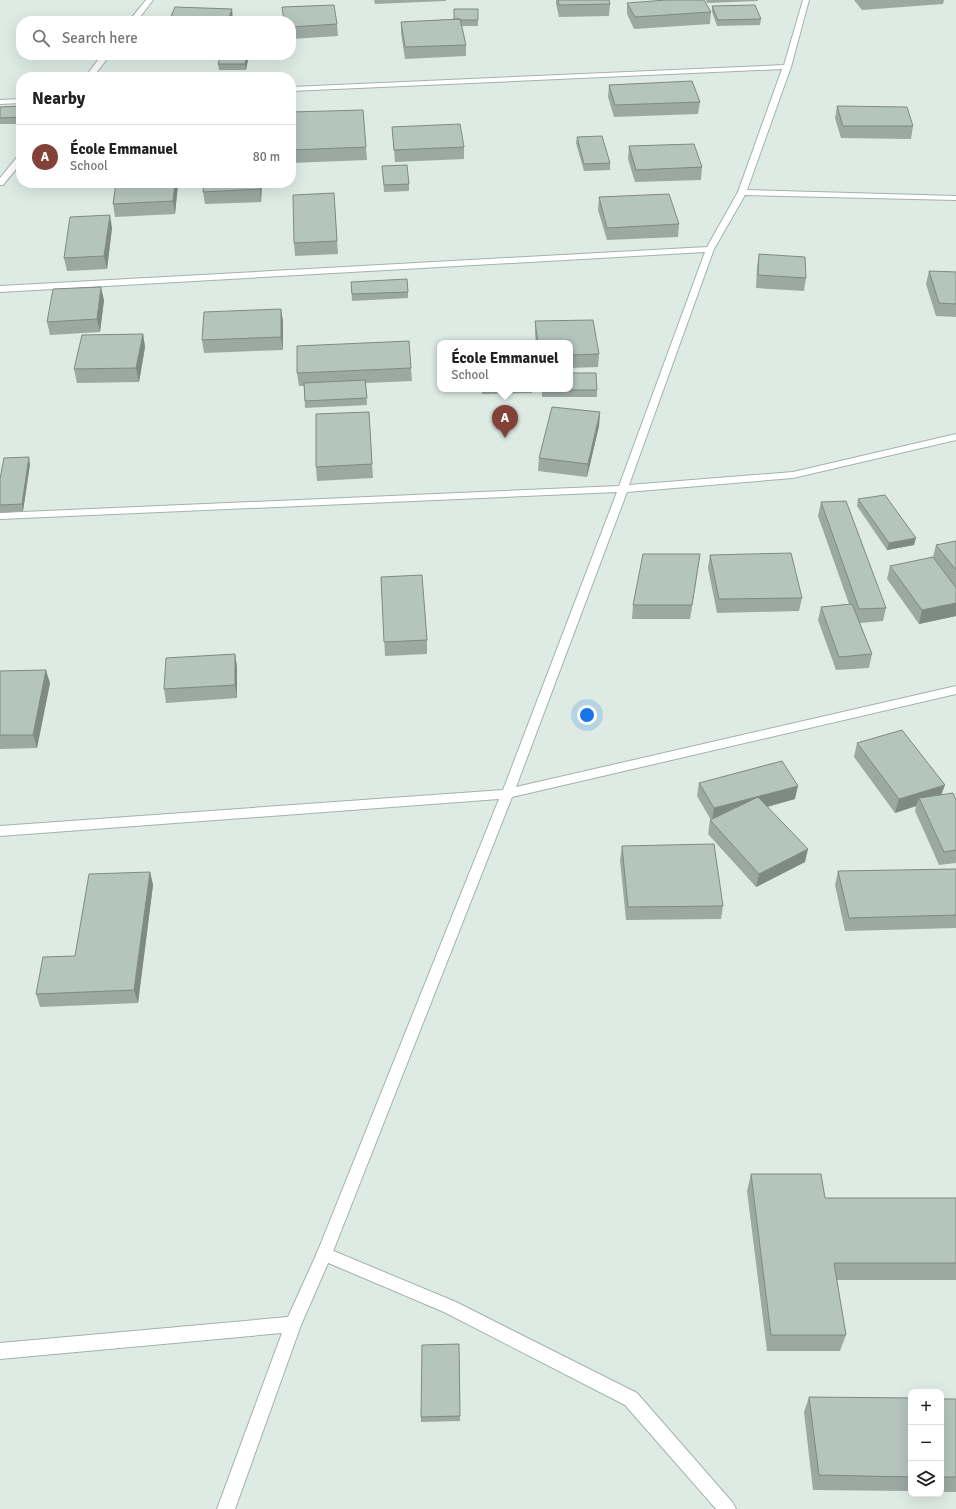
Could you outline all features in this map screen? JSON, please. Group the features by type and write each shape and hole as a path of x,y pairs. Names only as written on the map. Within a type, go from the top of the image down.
{"street":[{"path":"137,16 150,0"},
{"path":"226,1509 293,1324 324,1254 507,794 623,489 710,249 742,192 787,67 806,0"},
{"path":"93,72 102,60"},
{"path":"296,89 787,67"},
{"path":"0,102 16,101"},
{"path":"0,182 16,164"},
{"path":"742,192 956,198"},
{"path":"0,289 710,249"},
{"path":"0,516 623,489 793,475 956,437"},
{"path":"0,831 507,794 956,690"},
{"path":"324,1254 450,1307 631,1398 727,1509"},
{"path":"0,1351 293,1324"}],"building":[{"path":"558,0 609,0 610,4 559,5"},
{"path":"666,0 704,0 711,12 635,17 627,3"},
{"path":"334,5 337,24 296,27 296,16 283,16 282,7"},
{"path":"755,5 761,19 718,20 712,6"},
{"path":"175,7 232,9 230,16 171,16"},
{"path":"454,9 478,9 478,20 454,19"},
{"path":"460,19 466,45 405,47 401,22"},
{"path":"219,60 246,60 245,64 218,64"},
{"path":"692,81 700,102 615,105 609,85"},
{"path":"16,106 16,117 0,118 0,107"},
{"path":"837,106 907,107 913,126 843,126"},
{"path":"363,110 366,147 296,150 296,112"},
{"path":"460,124 464,147 394,150 392,127"},
{"path":"602,136 610,163 584,164 577,137"},
{"path":"694,144 702,167 636,170 629,146"},
{"path":"407,165 409,184 384,185 382,166"},
{"path":"115,188 174,188 173,201 113,204"},
{"path":"203,188 260,188 260,189 203,192"},
{"path":"334,193 337,241 294,243 293,195"},
{"path":"669,194 679,224 607,228 599,197"},
{"path":"110,215 104,256 64,258 70,217"},
{"path":"759,254 805,257 806,278 758,275"},
{"path":"929,271 956,272 956,304 939,303"},
{"path":"407,279 408,292 352,294 351,282"},
{"path":"101,287 97,319 47,322 53,289"},
{"path":"281,309 281,337 202,340 204,312"},
{"path":"593,320 599,354 573,355 573,340 538,340 535,321"},
{"path":"143,334 136,368 74,369 82,335"},
{"path":"409,341 411,368 297,373 297,346"},
{"path":"573,373 596,373 597,390 573,390"},
{"path":"365,380 367,398 305,401 304,383"},
{"path":"552,407 600,412 588,464 539,458"},
{"path":"369,412 372,464 316,467 316,414"},
{"path":"29,457 22,504 0,505 0,479 4,458"},
{"path":"885,495 916,538 889,543 858,499"},
{"path":"846,501 886,608 859,609 821,502"},
{"path":"956,541 956,570 936,545"},
{"path":"791,553 802,598 719,599 710,555"},
{"path":"643,554 700,554 692,605 633,605"},
{"path":"933,557 956,588 956,603 922,610 890,566"},
{"path":"422,575 427,640 384,642 381,577"},
{"path":"852,604 872,654 839,657 821,607"},
{"path":"235,654 235,685 164,689 166,658"},
{"path":"46,670 33,735 0,735 0,671"},
{"path":"902,730 945,785 899,799 857,743"},
{"path":"782,761 798,786 714,808 699,783"},
{"path":"953,793 956,800 956,850 944,852 919,798"},
{"path":"758,797 808,849 759,874 710,820"},
{"path":"714,844 723,906 628,907 622,846"},
{"path":"956,869 956,915 849,918 838,871"},
{"path":"150,872 134,990 36,994 43,957 75,956 89,874"},
{"path":"751,1174 821,1174 825,1198 956,1198 956,1263 834,1263 846,1335 771,1335"},
{"path":"459,1344 460,1416 421,1417 422,1345"},
{"path":"809,1397 908,1398 908,1477 819,1475"},
{"path":"944,1399 956,1399 956,1477 944,1477"}],"place":[{"name":"École Emmanuel","path":"505,438"}]}
